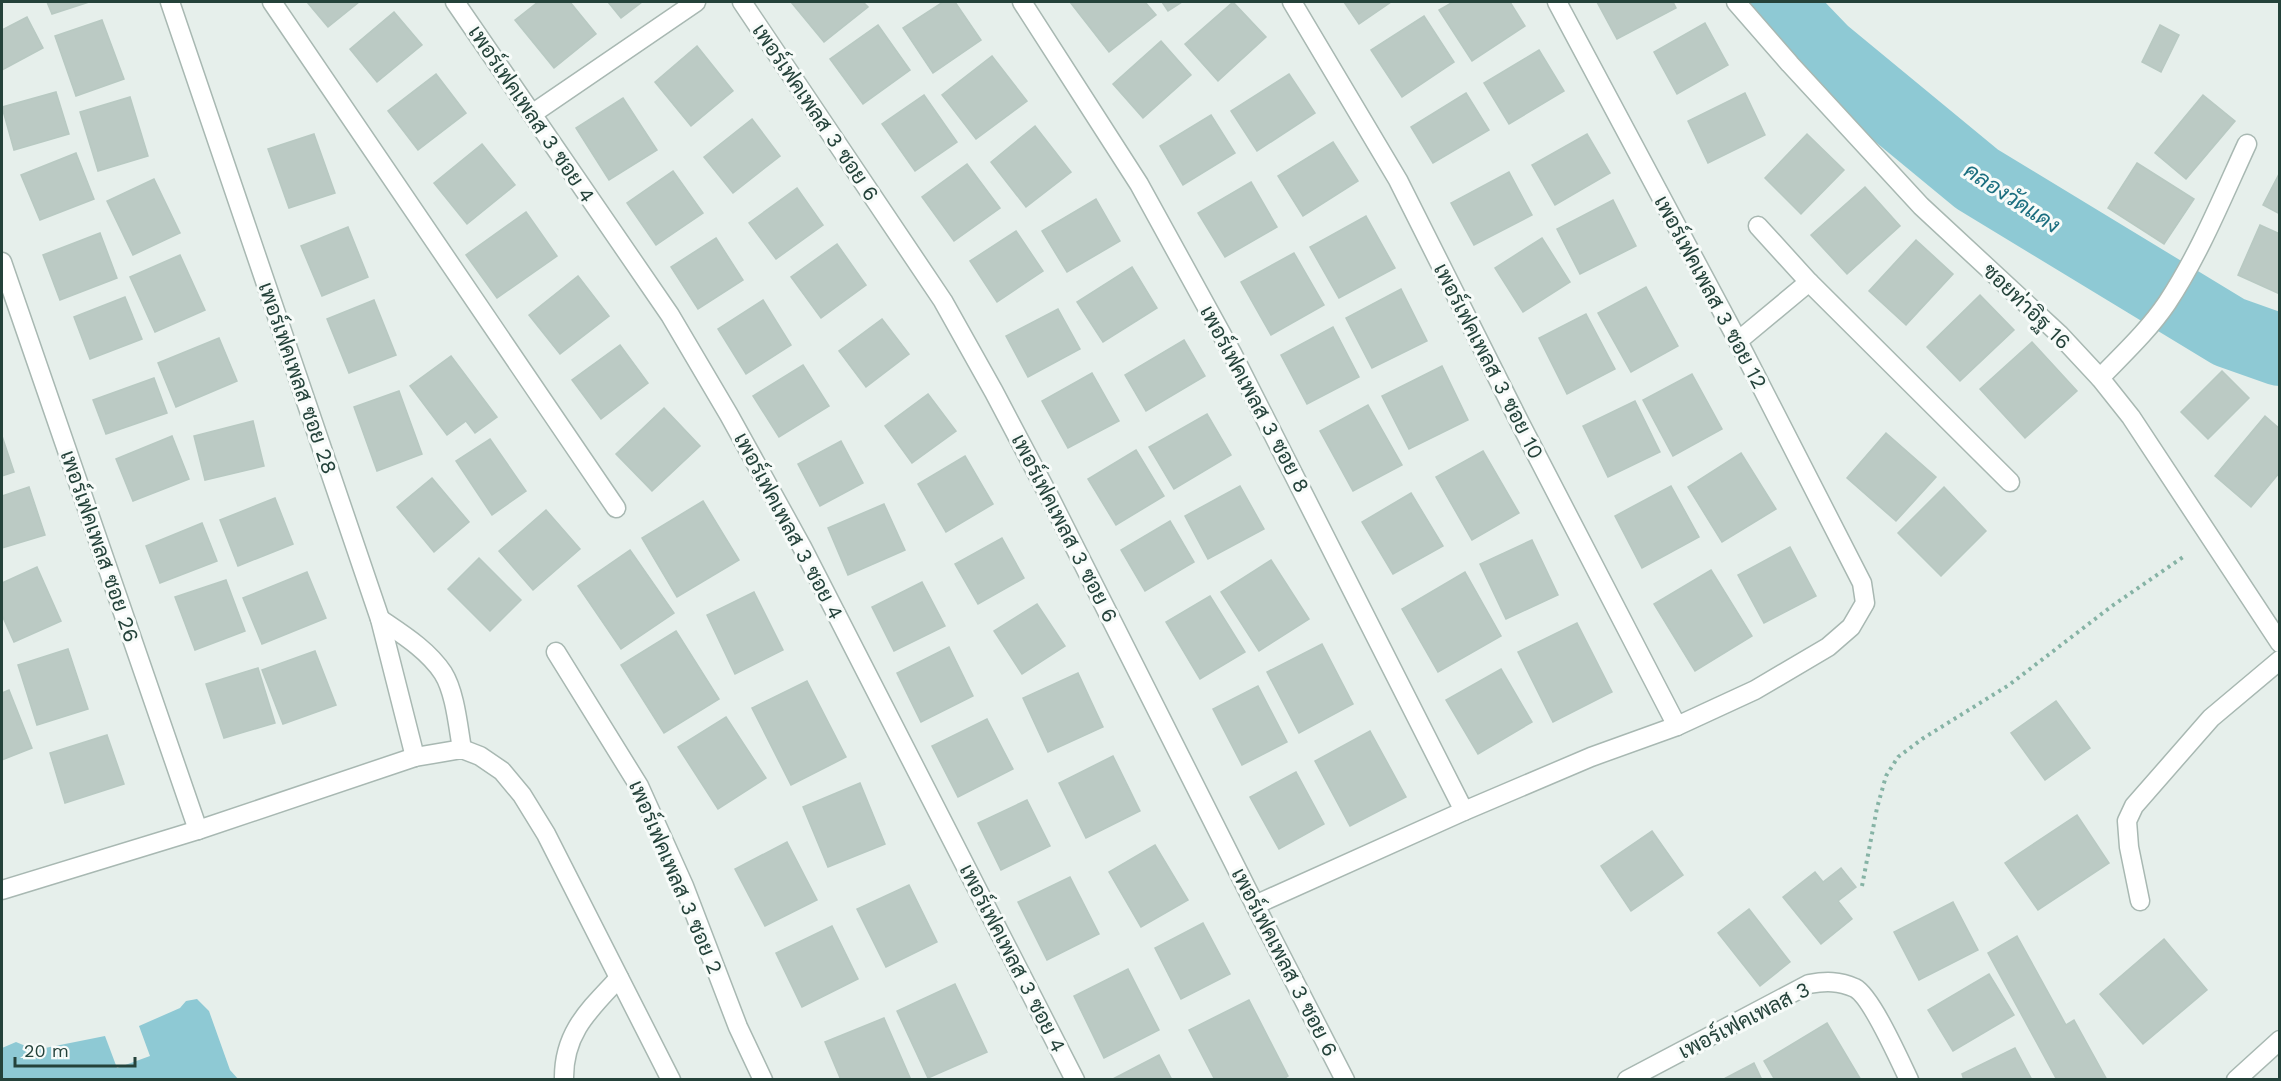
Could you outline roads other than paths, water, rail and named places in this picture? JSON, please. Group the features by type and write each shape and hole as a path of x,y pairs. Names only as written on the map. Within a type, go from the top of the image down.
{"street":[{"name":"เพอร์เฟคเพลส ซอย 28","path":"171,2 380,619 415,757"},
{"path":"272,2 616,508"},
{"name":"เพอร์เฟคเพลส 3 ซอย 4","path":"455,2 670,315 734,425 808,557 1075,1080"},
{"path":"532,114 696,2"},
{"name":"เพอร์เฟคเพลส 3 ซอย 6","path":"742,2 943,301 1046,490 1346,1080"},
{"name":"เพอร์เฟคเพลส 3 ซอย 8","path":"1022,2 1139,184 1232,353 1464,811"},
{"name":"เพอร์เฟคเพลส 3 ซอย 10","path":"1292,2 1398,180 1520,423 1677,726"},
{"name":"เพอร์เฟคเพลส 3 ซอย 12","path":"1557,2 1738,341 1862,583 1865,603 1851,627 1828,647 1755,690 1677,726"},
{"name":"ซอยท่าอิฐ 16","path":"1736,2 1921,206 2059,334 2100,378 2131,417 2280,643"},
{"path":"2100,378 2136,341 2166,305 2200,248 2247,144"},
{"path":"1758,226 1809,282 2010,482"},
{"name":"เพอร์เฟคเพลส ซอย 26","path":"2,262 198,830"},
{"path":"1738,341 1809,282"},
{"path":"380,619 417,646 443,673 453,701 462,749"},
{"name":"เพอร์เฟคเพลส 3 ซอย 2","path":"556,652 639,786 684,886 738,1027 763,1080"},
{"path":"2140,902 2128,847 2127,821 2134,806 2211,718 2280,660"},
{"path":"1255,905 1591,757 1677,726"},
{"path":"2,890 198,830 415,757 462,749 480,756 502,771 522,795 546,834 670,1080"},
{"path":"564,1080 566,1050 576,1027 590,1008 619,978"},
{"name":"เพอร์เฟคเพลส 3","path":"1638,1077 1809,984 1830,980 1857,988 1874,1010 1910,1080"},
{"path":"2235,1080 2280,1040"}],"water":[{"path":"197,999 209,1011 230,1070 238,1079 2,1079 2,1048 16,1042 35,1050 105,1036 117,1068 150,1056 139,1026 180,1008 186,1001"}],"waterway":[{"name":"คลองวัดแดง","path":"1775,2 1823,52 1977,179 2229,332 2280,350"}]}
